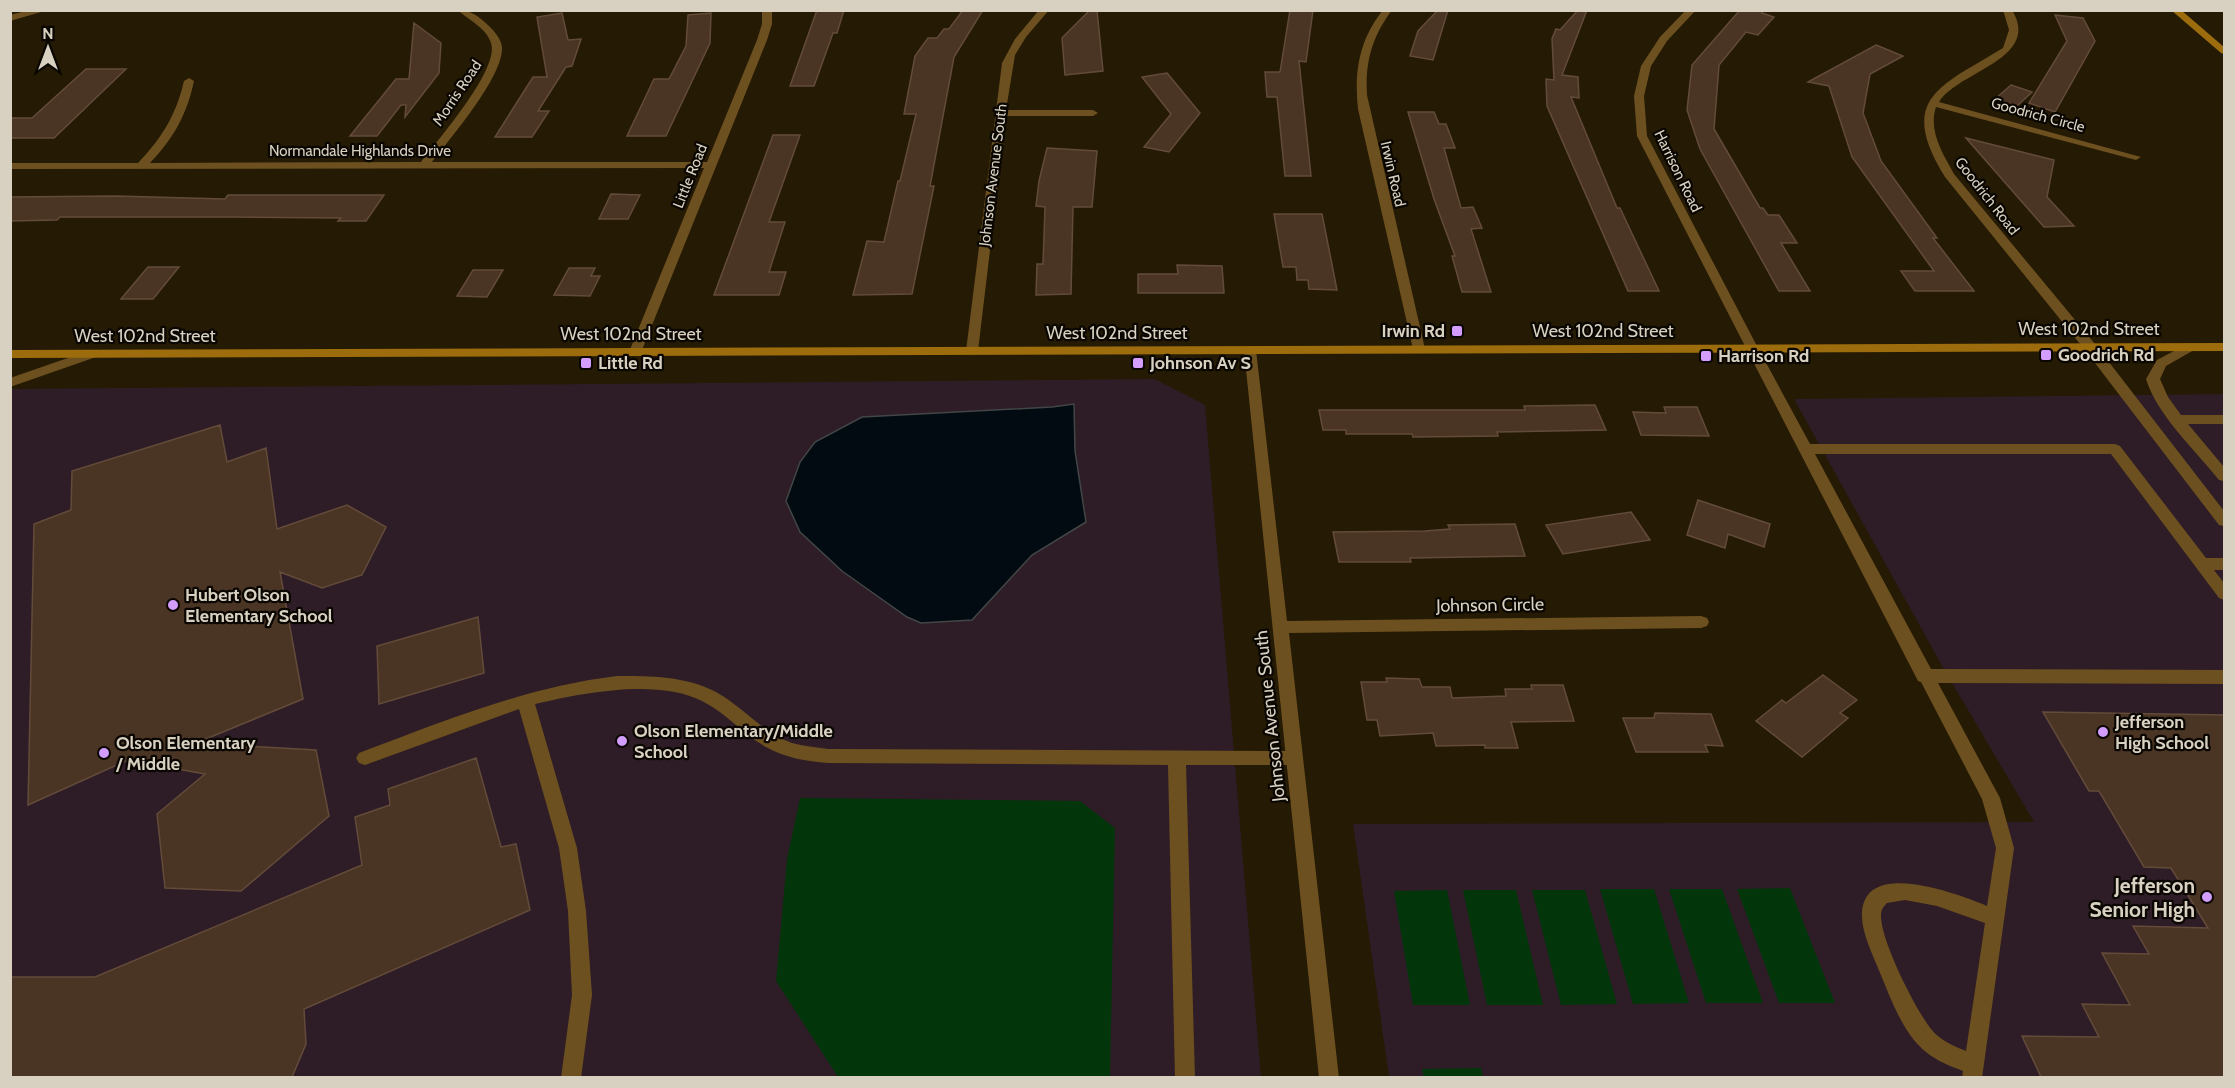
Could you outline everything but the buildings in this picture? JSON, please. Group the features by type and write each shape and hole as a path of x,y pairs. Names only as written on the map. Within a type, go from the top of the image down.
{"street":[{"path":"10,18 44,10"},
{"name":"Morris Road","path":"424,165 487,79 496,61 497,45 489,31 462,10"},
{"name":"Little Road","path":"635,352 762,40 768,24 766,10"},
{"name":"Johnson Avenue South","path":"972,351 1007,63 1012,49 1044,10"},
{"name":"Irwin Road","path":"1388,10 1369,37 1362,59 1359,83 1365,120 1419,349"},
{"name":"Harrison Road","path":"1692,10 1661,40 1647,61 1639,83 1637,109 1642,136 1924,676 1991,798 2005,848 1973,1071"},
{"path":"1933,103 1942,90 2007,50 2013,39 2015,28 2007,10"},
{"path":"2175,10 2224,51"},
{"path":"141,166 174,129 182,114 189,81"},
{"name":"Goodrich Circle","path":"1933,103 2136,157"},
{"name":"Goodrich Road","path":"1933,103 1930,107 1928,127 1933,150 1949,175 2090,347 2224,521"},
{"path":"1001,113 1093,113"},
{"name":"Normandale Highlands Drive","path":"10,166 711,165"},
{"name":"West 102nd Street","path":"10,354 2090,347 2220,349"},
{"path":"2189,347 2160,365 2153,380 2160,396 2224,476"},
{"name":"Johnson Avenue South","path":"1250,350 1281,627 1292,758 1329,1077"},
{"path":"10,383 91,354"},
{"path":"2178,420 2224,419"},
{"path":"1806,449 2115,449 2224,594"},
{"path":"2202,564 2224,564"},
{"name":"Johnson Circle","path":"1281,627 1701,622"},
{"path":"1924,676 2224,677"},
{"path":"365,758 525,700 603,684 645,681 677,685 704,694 783,747 828,756 1292,758"},
{"path":"525,700 568,848 577,911 582,995 571,1077"},
{"path":"1177,758 1185,1077"},
{"path":"1973,1071 1941,1052 1924,1036 1910,1015 1885,961 1871,917 1874,903 1881,895 1897,892 1935,895 1995,918"}],"shaded area":[{"name":"Olson Elementary/Middle School","path":"1155,379 1205,405 1261,1077 11,1077 10,389"},
{"name":"Jefferson High School","path":"2224,394 2224,1077 1389,1077 1353,824 2034,822 1941,664 1794,399"},
{"path":"1074,404 1075,451 1086,522 1032,555 972,620 921,623 907,617 842,571 800,532 786,501 800,462 815,442 862,417"}],"green space":[{"path":"800,798 1080,801 1115,828 1110,1077 838,1077 776,981 787,859"},
{"path":"1790,888 1835,1003 1779,1003 1737,889"},
{"path":"1600,889 1654,889 1689,1003 1633,1004"},
{"path":"1669,889 1722,889 1763,1003 1706,1003"},
{"path":"1447,890 1470,1005 1413,1005 1394,891"},
{"path":"1463,890 1516,890 1543,1005 1487,1005"},
{"path":"1532,890 1585,890 1617,1004 1561,1005"},
{"path":"1481,1068 1483,1077 1424,1077 1422,1069"}],"place":[{"name":"Irwin Rd","path":"1457,331"},
{"name":"Goodrich Rd","path":"2046,355"},
{"name":"Harrison Rd","path":"1706,356"},
{"name":"Little Rd","path":"586,363"},
{"name":"Johnson Av S","path":"1138,363"},
{"name":"Hubert Olson Elementary School","path":"173,605"},
{"name":"Jefferson High School","path":"2103,732"},
{"name":"Olson Elementary/Middle School","path":"622,741"},
{"name":"Olson Elementary / Middle","path":"104,753"},
{"name":"Jefferson Senior High","path":"2207,897"}]}
